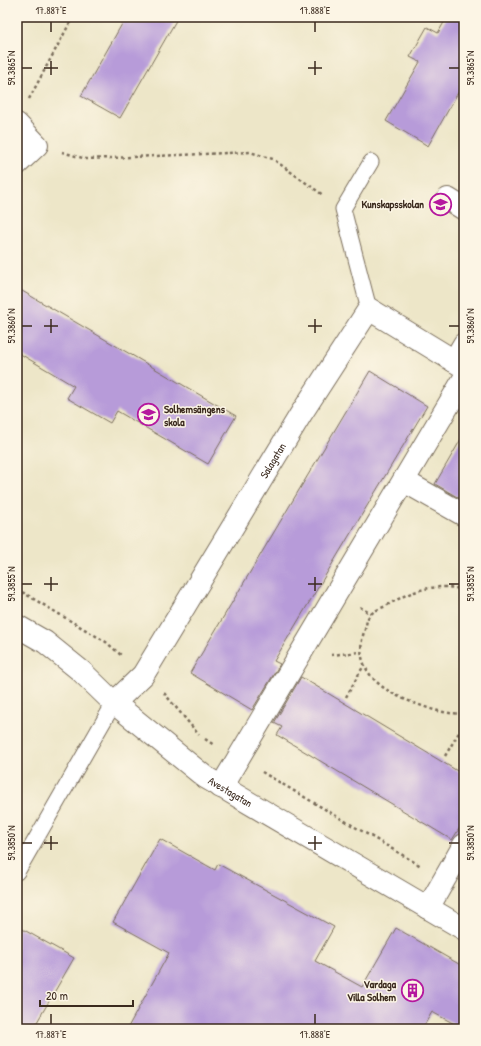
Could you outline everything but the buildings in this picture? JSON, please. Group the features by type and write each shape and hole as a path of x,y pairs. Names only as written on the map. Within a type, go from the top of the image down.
{"street":[{"path":"17,124 37,145 17,164"},
{"path":"221,787 404,481 462,363 369,309"},
{"name":"Salagatan","path":"114,703 143,675 301,414 369,309"},
{"path":"404,481 464,515"},
{"name":"Avestagatan","path":"17,626 45,642 75,666 114,703 205,778 464,929"},
{"path":"428,908 464,845"}],"lane":[{"path":"369,309 343,209 371,162"},
{"path":"17,872 114,703"}],"path":[{"path":"27,103 74,17"},
{"path":"37,145 86,159 250,152 273,159 343,209"},
{"path":"464,590 440,587 423,588 414,591 375,611 367,619 361,641 361,652 364,665 369,675 377,684 407,700 432,710 455,714 464,713"},
{"path":"17,589 106,642 164,693 201,737 444,880"},
{"path":"346,697 364,665"},
{"path":"445,756 464,724"}],"place":[{"name":"Kunskapsskolan","path":"440,204"},
{"name":"Solhemsängens skola","path":"148,415"},
{"name":"Vardaga Villa Solhem","path":"412,990"}]}
